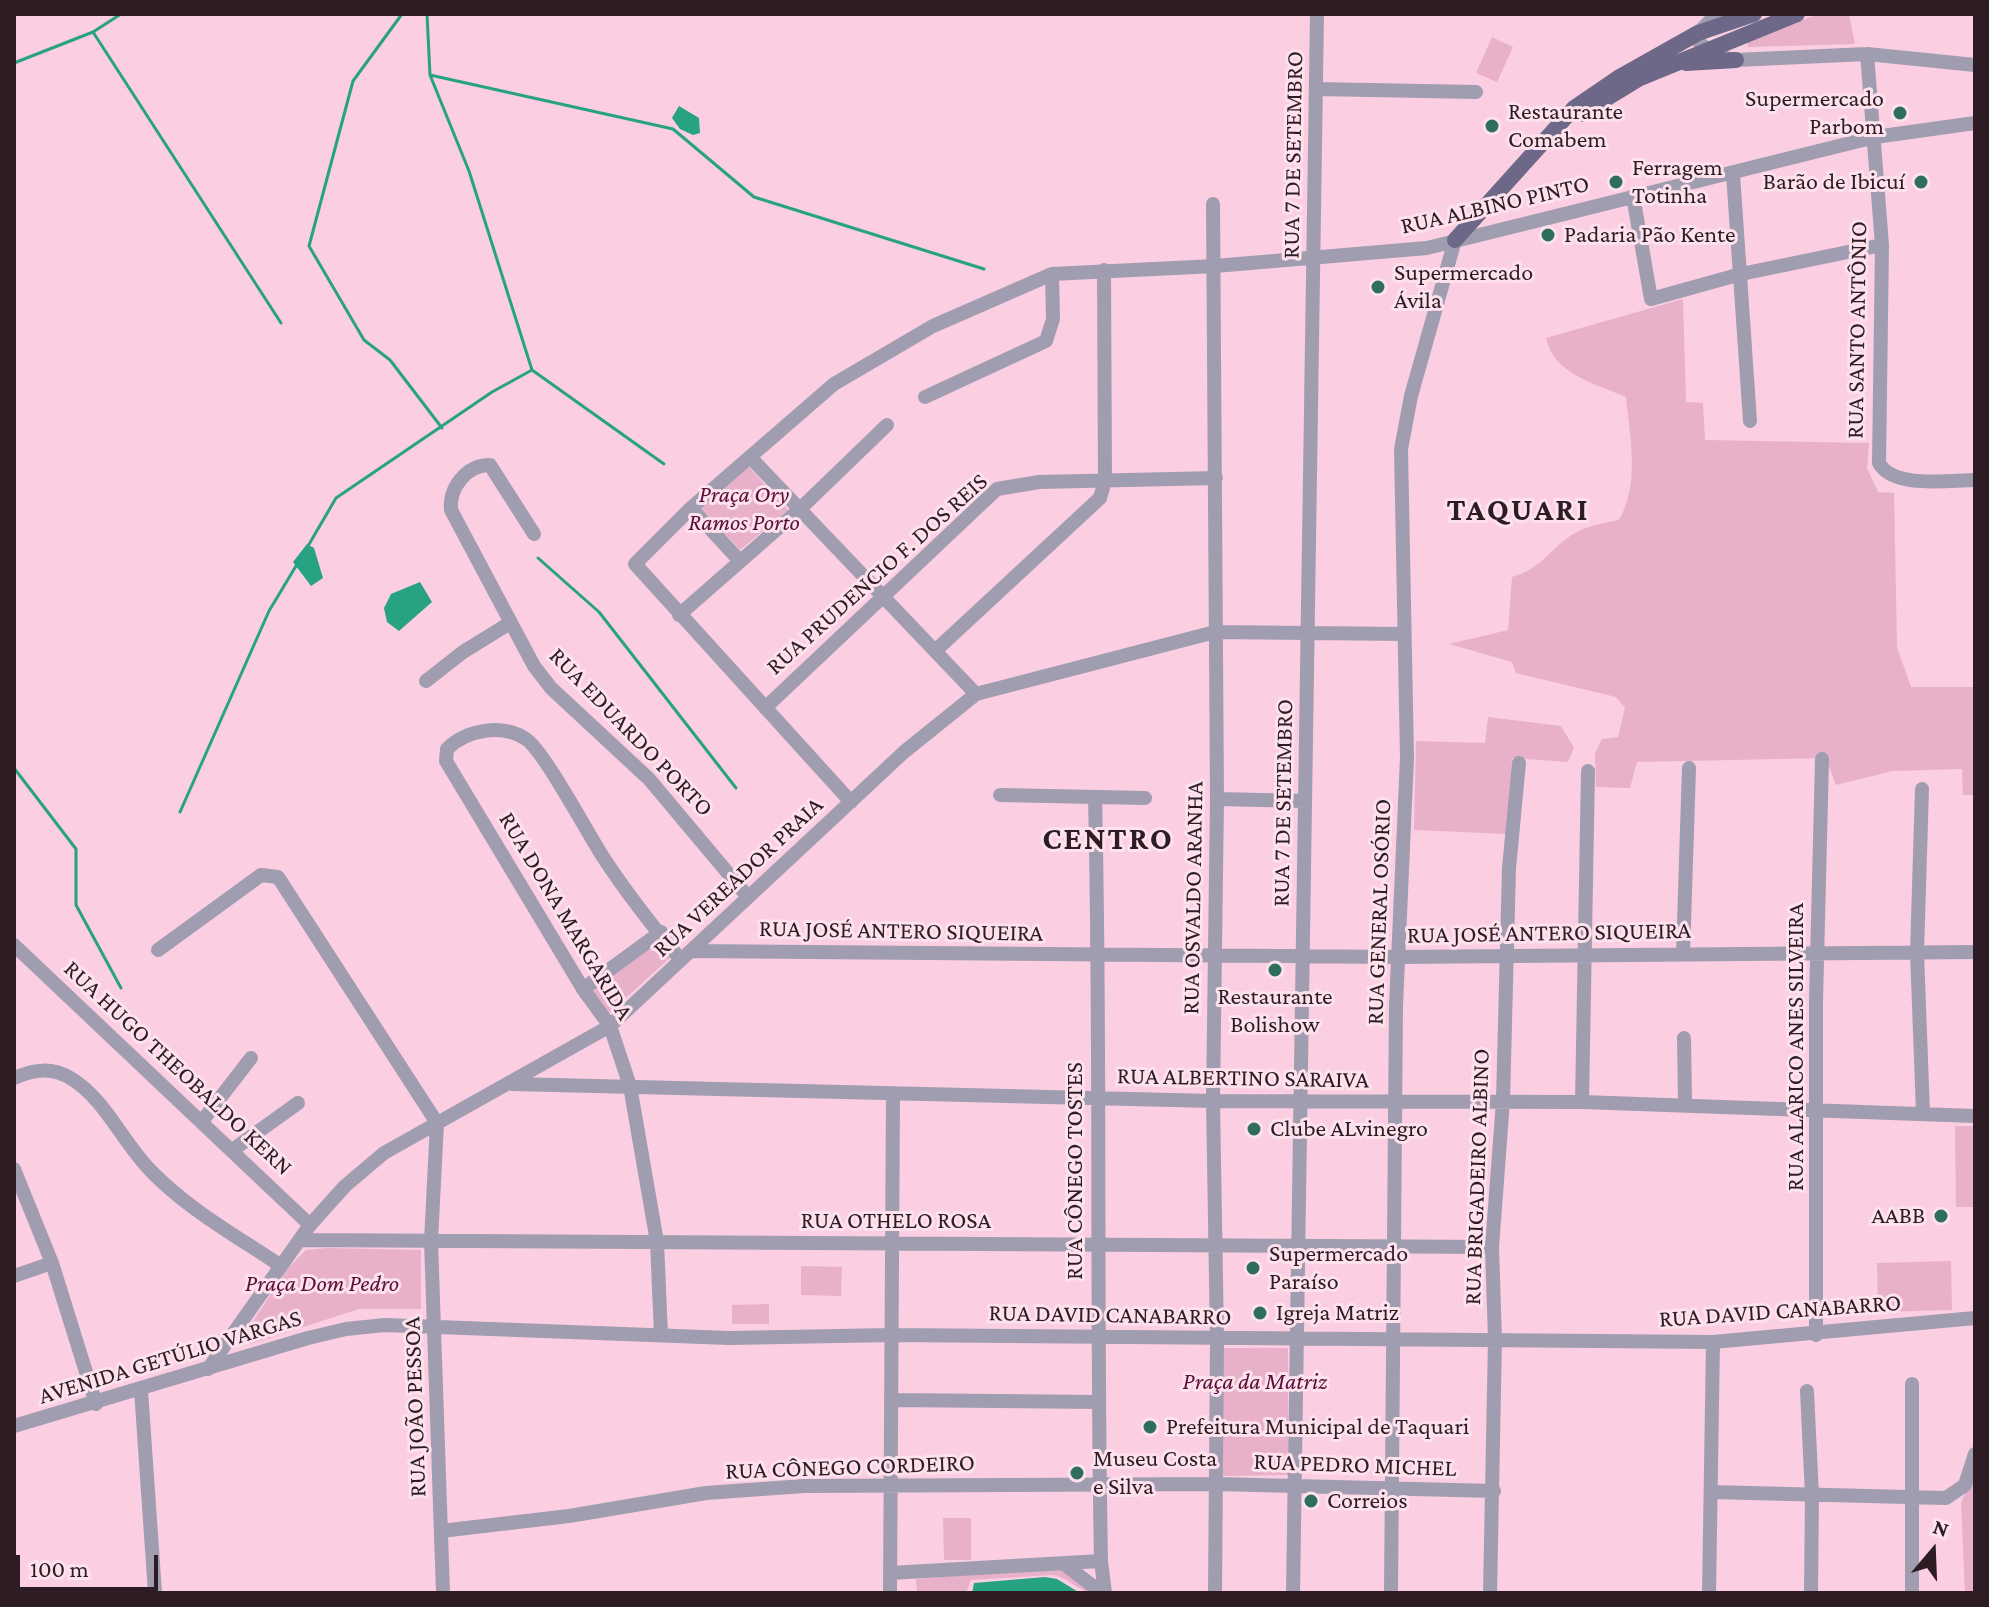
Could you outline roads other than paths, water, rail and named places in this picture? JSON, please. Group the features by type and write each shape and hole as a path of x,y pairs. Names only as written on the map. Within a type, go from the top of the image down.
{"main road":[{"path":"1455,240 1552,130 1640,78 1722,17 1754,14"},
{"path":"1671,56 1706,50 1788,16"},
{"path":"1671,56 1742,59 1744,33"}],"street":[{"name":"RUA 7 DE SETEMBRO","path":"1293,1593 1317,14"},
{"path":"1722,17 1725,41 1742,59"},
{"path":"1698,33 1700,44 1706,50 1742,59 1867,54 1975,65"},
{"name":"RUA SANTO ANTÔNIO","path":"1867,54 1882,245 1879,463 1883,470 1896,478 1975,480"},
{"path":"1316,89 1476,92"},
{"name":"RUA ALBINO PINTO","path":"679,615 635,566 642,554 691,508 834,384 933,326 1052,274 1215,266 1314,255 1427,248 1875,137 1975,123"},
{"path":"1733,174 1750,421"},
{"path":"1633,196 1651,299 1741,274 1882,245"},
{"name":"RUA OSVALDO ARANHA","path":"1213,204 1217,799 1213,1101 1217,1339 1215,1593"},
{"name":"RUA GENERAL OSÓRIO","path":"1391,1593 1392,1246 1398,957 1407,757 1404,424 1455,240"},
{"path":"935,651 1090,512 1100,498 1105,481 1104,270"},
{"path":"925,397 1046,341 1053,319 1052,274"},
{"path":"851,802 679,615 800,509 887,425"},
{"path":"750,457 976,694"},
{"name":"RUA EDUARDO PORTO","path":"534,534 490,465 479,465 452,492 451,510 510,623 551,688 649,779 748,897"},
{"name":"RUA PRUDENCIO F. DOS REIS","path":"765,708 997,489 1039,482 1216,478"},
{"path":"691,508 739,560"},
{"path":"426,681 463,652 510,623"},
{"name":"RUA VEREADOR PRAIA","path":"208,1369 310,1225 345,1186 384,1153 610,1026 851,802 958,706 976,694 1215,632 1404,634"},
{"name":"RUA DONA MARGARIDA","path":"661,932 605,860 534,747 517,734 484,731 469,734 451,745 444,755 446,761 583,989 610,1026 630,1086 657,1242 661,1335"},
{"name":"RUA ALARICO ANES SILVEIRA","path":"1816,1335 1817,953 1822,759"},
{"name":"RUA BRIGADEIRO ALBINO","path":"1490,1593 1495,1340 1492,1247 1503,1101 1509,868 1519,763"},
{"path":"1683,954 1689,768"},
{"path":"1582,1102 1588,771"},
{"path":"1922,789 1917,952 1923,1113"},
{"path":"1000,795 1145,798"},
{"name":"RUA CÔNEGO TOSTES","path":"1095,797 1099,955 1097,1338 1104,1593"},
{"path":"1217,799 1305,801"},
{"path":"158,950 261,875 278,877 437,1123"},
{"path":"583,989 661,932 686,955"},
{"name":"RUA HUGO THEOBALDO KERN","path":"14,945 234,1149 310,1225"},
{"name":"RUA JOSÉ ANTERO SIQUEIRA","path":"686,955 1398,957 1975,952"},
{"path":"1684,1038 1685,1104"},
{"path":"203,1120 251,1058"},
{"path":"14,1078 32,1070 50,1070 72,1079 88,1093 150,1171 180,1198 281,1266"},
{"name":"RUA ALBERTINO SARAIVA","path":"510,1084 1213,1101 1685,1104 1975,1116"},
{"path":"890,1593 894,1400 893,1093"},
{"path":"234,1149 298,1103"},
{"name":"RUA JOÃO PESSOA","path":"437,1123 431,1241 443,1593"},
{"path":"14,1169 52,1263 96,1404"},
{"name":"RUA OTHELO ROSA","path":"299,1240 1492,1247"},
{"path":"14,1276 52,1263"},
{"name":"RUA DAVID CANABARRO","path":"435,1328 729,1338 892,1335 1713,1342 1816,1335 1975,1318"},
{"name":"AVENIDA GETÚLIO VARGAS","path":"14,1426 346,1329 385,1325 435,1328"},
{"path":"232,1335 256,1354"},
{"path":"1709,1593 1713,1342"},
{"path":"1912,1384 1912,1593"},
{"path":"141,1390 155,1593"},
{"path":"1807,1391 1812,1495 1811,1593"},
{"path":"894,1400 1099,1402"},
{"path":"1711,1492 1946,1498 1956,1495 1965,1485 1975,1454"},
{"name":"RUA CÔNEGO CORDEIRO","path":"441,1531 569,1516 706,1493 804,1486 1216,1484"},
{"name":"RUA PEDRO MICHEL","path":"1216,1484 1494,1491"},
{"path":"890,1573 1101,1561"},
{"path":"1064,1564 1104,1593"}],"waterway":[{"path":"14,63 93,32 121,14"},
{"path":"402,14 353,81 309,246 364,340 390,360 442,428"},
{"path":"427,14 430,75 469,171 532,370 664,464"},
{"path":"93,32 281,323"},
{"path":"430,75 673,129 754,197 984,269"},
{"path":"308,546 336,498 492,392 532,370"},
{"path":"538,558 599,612 736,788"},
{"path":"180,812 269,611 296,566"},
{"path":"14,768 76,849 76,905 121,988"}],"place":[{"name":"Supermercado Parbom","path":"1900,113"},
{"name":"Restaurante Comabem","path":"1492,126"},
{"name":"Ferragem Totinha","path":"1616,182"},
{"name":"Barão de Ibicuí","path":"1921,182"},
{"name":"Padaria Pão Kente","path":"1548,235"},
{"name":"Supermercado Ávila","path":"1378,287"},
{"name":"Restaurante Bolishow","path":"1275,970"},
{"name":"Clube ALvinegro","path":"1254,1129"},
{"name":"AABB","path":"1941,1216"},
{"name":"Supermercado Paraíso","path":"1253,1268"},
{"name":"Igreja Matriz","path":"1260,1313"},
{"name":"Prefeitura Municipal de Taquari","path":"1150,1427"},
{"name":"Museu Costa e Silva","path":"1077,1473"},
{"name":"Correios","path":"1311,1501"}],"district":[{"name":"TAQUARI","path":"1518,510"},
{"name":"CENTRO","path":"1108,839"}],"park label":[{"name":"Praça Ory Ramos Porto","path":"744,509"},
{"name":"Praça Dom Pedro","path":"322,1284"},
{"name":"Praça da Matriz","path":"1255,1382"}]}
